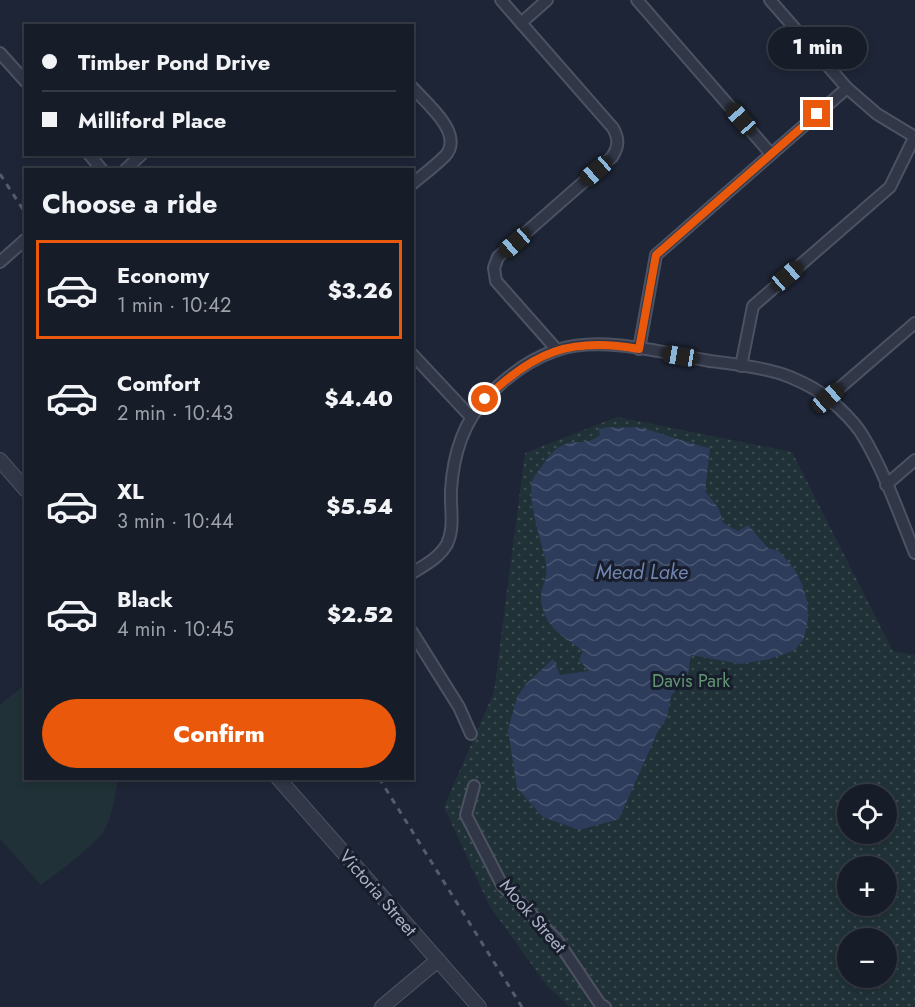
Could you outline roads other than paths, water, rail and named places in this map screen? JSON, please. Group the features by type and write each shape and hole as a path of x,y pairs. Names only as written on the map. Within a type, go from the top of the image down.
{"street":[{"path":"501,0 613,128 618,142 617,150 612,157 495,262 496,281 557,350"},
{"path":"521,23 547,0"},
{"path":"637,0 771,154"},
{"path":"741,366 753,306 890,187 915,137 877,114 847,88 770,0"},
{"path":"0,53 24,80"},
{"path":"639,349 656,255 847,88"},
{"path":"414,89 446,126 451,134 452,142 445,156 414,182"},
{"path":"91,156 100,168"},
{"path":"127,168 140,156"},
{"path":"0,262 24,241"},
{"path":"828,398 915,324"},
{"path":"414,572 441,552 451,533 451,490 454,470 463,435 471,417 485,399 506,379 530,363 557,350 588,345 615,345 741,366 789,377 828,398 862,435 915,553"},
{"path":"414,356 471,417"},
{"path":"0,460 24,488"},
{"path":"886,485 915,460"},
{"path":"414,635 459,707 471,734"},
{"name":"Victoria Street","path":"280,780 479,1007"},
{"name":"Mook Street","path":"474,786 466,815 502,885 557,940 600,1004 605,1007"},
{"path":"382,1007 438,960"}],"water":[{"name":"Mead Lake","path":"642,428 710,448 705,491 719,509 723,523 738,531 748,525 768,548 779,551 795,570 801,582 807,600 808,619 804,638 795,650 770,659 741,664 691,655 688,675 671,696 667,717 657,733 619,819 579,830 543,817 517,788 508,730 517,697 526,684 553,659 560,675 589,671 579,660 583,651 553,627 542,608 541,593 547,570 531,495 534,477 554,451 566,444 595,439 600,435 599,429"}],"railway":[{"path":"0,174 24,211"},
{"path":"380,780 522,1007"}],"park label":[{"name":"Davis Park","path":"691,681"}]}
